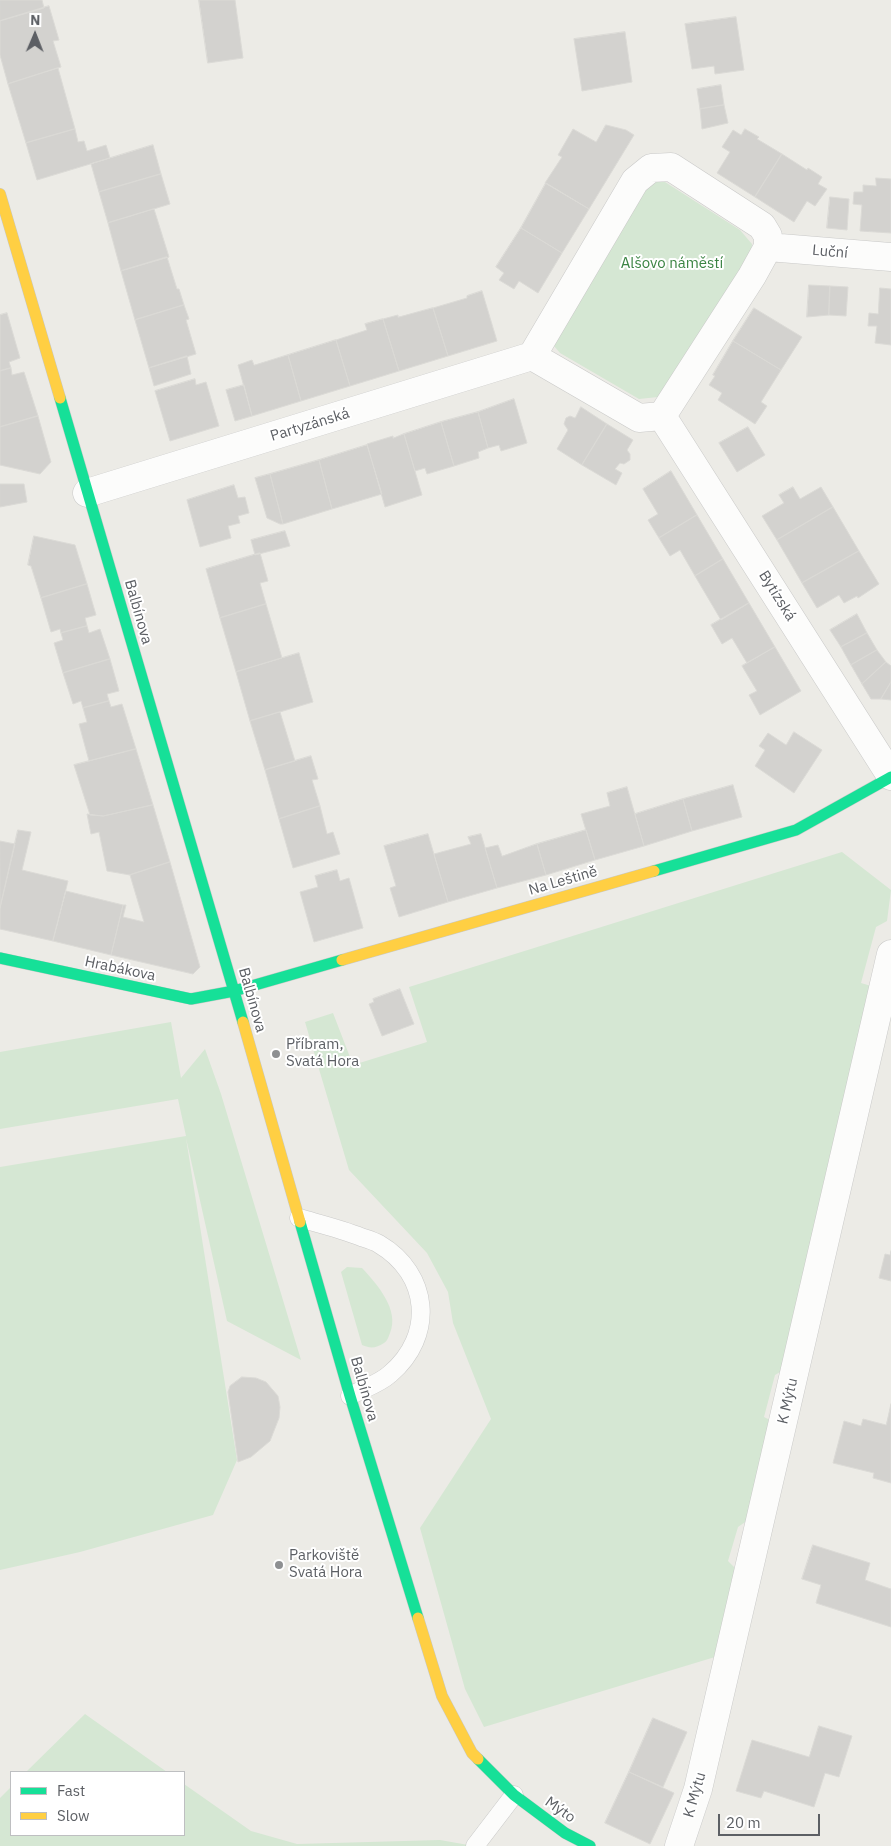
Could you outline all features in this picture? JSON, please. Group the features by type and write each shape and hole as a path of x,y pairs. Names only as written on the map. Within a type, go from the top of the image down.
{"main road":[{"name":"Balbínova","path":"0,194 234,991 350,1396 442,1696 472,1753 514,1795"},
{"name":"Na Leštině","path":"234,991 796,830 891,776"},
{"name":"Hrabákova","path":"0,958 191,999 234,991"},
{"name":"Mýto","path":"514,1795 565,1833 590,1846"}],"street":[{"path":"671,167 762,226 768,236 768,247 752,276 662,416 639,418 532,356 635,181 651,168 671,167"},
{"name":"Luční","path":"768,247 891,257"},
{"name":"Partyzánská","path":"87,493 532,356"},
{"name":"Bytízská","path":"662,416 891,776"},
{"name":"K Mýtu","path":"678,1846 698,1789 891,954"}],"lane":[{"path":"299,1218 379,1243 406,1265 421,1301 420,1329 411,1352 389,1375 350,1396"},
{"path":"475,1846 514,1795"}],"green space":[{"name":"Alšovo náměstí","path":"655,181 665,182 740,230 752,244 751,259 658,397 639,399 560,353 554,346 553,339 645,185"},
{"path":"842,852 891,890 887,921 876,927 861,983 871,986 787,1368 775,1375 764,1417 774,1422 751,1518 738,1527 728,1561 737,1570 715,1657 484,1727 465,1689 420,1528 491,1419 453,1323 448,1292 427,1253 349,1170 305,1022 333,1013 353,1065 427,1042 409,987"},
{"path":"171,1022 181,1078 205,1049 221,1094 301,1360 227,1321 186,1138 237,1460 213,1515 80,1552 0,1570 0,1167 186,1136 178,1099 0,1129 0,1052"},
{"path":"347,1267 362,1268 380,1290 389,1307 392,1315 390,1333 388,1339 378,1346 362,1345 341,1272"},
{"path":"85,1714 166,1771 27,1771"},
{"path":"185,1785 251,1831 297,1844 440,1840 474,1846 0,1846 0,1798 10,1788 10,1836 185,1836"}],"building":[{"path":"0,0 42,0 44,8 0,21"},
{"path":"199,0 235,0 243,58 208,63"},
{"path":"49,6 59,40 53,41 61,67 8,84 0,55 0,21"},
{"path":"736,17 744,70 715,74 714,66 692,69 685,24"},
{"path":"625,32 632,82 582,91 574,39"},
{"path":"58,68 75,129 26,143 8,84"},
{"path":"721,85 724,105 700,109 697,89"},
{"path":"724,105 728,123 702,129 700,109"},
{"path":"606,125 626,130 634,135 589,209 545,183 562,157 558,155 573,129 596,142"},
{"path":"75,129 78,142 84,141 87,151 106,145 110,158 37,180 26,143"},
{"path":"745,129 759,137 757,139 782,154 755,197 717,173 730,152 722,147 733,130 741,135"},
{"path":"153,145 161,174 99,192 91,164"},
{"path":"782,154 822,177 818,184 827,189 815,206 807,201 794,222 755,197"},
{"path":"161,174 170,204 108,223 99,192"},
{"path":"876,178 891,179 891,233 860,231 862,205 853,204 854,192 863,192 863,185 876,186"},
{"path":"546,183 589,209 562,253 521,228"},
{"path":"830,197 849,199 847,230 827,228"},
{"path":"154,209 169,257 121,271 108,223"},
{"path":"521,228 562,253 538,293 519,281 514,289 499,280 504,273 496,267"},
{"path":"167,257 184,305 135,320 121,271"},
{"path":"809,285 830,286 829,315 807,317"},
{"path":"830,286 848,287 846,316 829,315"},
{"path":"880,288 891,289 891,345 875,343 877,326 868,326 869,313 878,314"},
{"path":"482,291 497,341 448,356 433,308 467,298 467,296"},
{"path":"184,305 189,319 186,320 196,354 149,368 135,320"},
{"path":"433,308 448,356 399,371 383,319"},
{"path":"754,308 802,337 781,370 733,341"},
{"path":"7,313 20,358 9,362 11,368 0,371 0,315"},
{"path":"383,319 399,371 350,386 336,340 367,330 365,324"},
{"path":"336,340 350,386 301,401 288,355"},
{"path":"733,341 781,370 761,402 767,406 755,424 718,400 722,393 709,385"},
{"path":"288,355 301,401 252,416 238,365 252,360 254,365"},
{"path":"187,356 191,374 154,386 149,368"},
{"path":"11,368 12,375 24,372 38,416 0,427 0,371"},
{"path":"195,379 196,385 206,382 219,426 170,441 155,391"},
{"path":"244,385 252,416 235,421 226,390"},
{"path":"514,399 527,443 501,451 499,445 488,448 478,412"},
{"path":"581,407 607,424 582,465 557,449 568,430 564,424 566,418 570,416 575,418"},
{"path":"478,412 488,448 478,452 479,458 454,466 441,422"},
{"path":"38,416 51,462 40,474 0,465 0,427"},
{"path":"441,422 454,466 427,474 425,468 415,471 404,434"},
{"path":"607,424 633,440 627,450 630,454 630,460 624,464 620,463 615,469 622,473 616,485 582,465"},
{"path":"748,427 765,455 737,472 719,443"},
{"path":"404,434 422,495 385,507 367,444"},
{"path":"367,445 382,494 332,509 319,460"},
{"path":"319,460 332,509 283,524 270,474"},
{"path":"671,471 697,515 659,538 648,520 658,514 643,489"},
{"path":"270,474 283,524 267,518 255,478"},
{"path":"0,484 24,484 27,502 0,507"},
{"path":"234,485 238,498 245,497 249,513 238,516 240,523 228,526 231,538 200,547 187,500"},
{"path":"793,487 800,499 821,487 833,507 777,540 762,516 784,503 779,495"},
{"path":"833,507 859,551 802,583 777,540"},
{"path":"697,515 723,559 695,576 680,550 670,556 659,538"},
{"path":"285,531 290,546 255,555 251,540"},
{"path":"34,536 75,545 87,584 41,598 31,566 28,565"},
{"path":"859,551 879,584 858,598 857,596 844,603 839,595 817,608 802,583"},
{"path":"260,553 268,581 260,583 266,604 220,618 206,569"},
{"path":"723,559 749,603 721,620 695,576"},
{"path":"87,584 96,615 85,618 87,626 61,633 60,629 51,632 41,598"},
{"path":"749,603 775,647 747,663 732,638 722,644 711,625"},
{"path":"266,604 282,658 236,672 220,618"},
{"path":"857,614 867,633 841,647 830,630"},
{"path":"87,626 89,633 100,629 110,659 63,673 54,643 63,640 61,633"},
{"path":"867,633 877,650 851,665 841,647"},
{"path":"775,647 801,691 760,715 749,695 757,691 742,666"},
{"path":"877,650 886,662 862,684 851,665"},
{"path":"299,653 313,702 250,721 236,672"},
{"path":"110,659 119,691 107,694 109,701 83,708 81,701 73,704 63,673"},
{"path":"886,662 891,666 891,682 881,699 871,699 862,684"},
{"path":"891,682 891,700 881,699"},
{"path":"109,701 111,707 122,704 136,749 89,761 79,724 87,722 83,708"},
{"path":"280,712 295,761 265,770 250,721"},
{"path":"794,732 822,750 794,793 755,766 765,750 759,746 768,733 786,745"},
{"path":"136,749 153,805 103,816 90,815 74,765"},
{"path":"311,756 318,779 312,780 320,806 279,819 265,770"},
{"path":"733,785 742,817 692,831 683,799"},
{"path":"627,787 644,846 595,860 581,814 610,806 607,793"},
{"path":"683,799 692,831 644,846 635,814"},
{"path":"153,805 170,862 130,875 107,871 99,832 91,834 87,814 103,816"},
{"path":"320,806 327,834 333,832 340,854 293,868 279,819"},
{"path":"18,830 31,832 22,870 68,881 53,941 0,929 0,908"},
{"path":"586,830 595,860 546,875 537,844"},
{"path":"428,834 448,902 399,917 390,888 396,886 384,846"},
{"path":"481,834 497,888 448,902 434,854 471,844 468,837"},
{"path":"0,841 15,844 0,908"},
{"path":"537,844 546,875 497,888 485,848 498,845 502,856"},
{"path":"170,862 200,967 193,974 111,955 123,905 126,905 123,917 144,922 130,875"},
{"path":"337,870 340,881 349,878 363,928 314,942 300,892 318,887 315,876"},
{"path":"66,891 123,905 111,955 53,941"},
{"path":"400,989 414,1024 382,1036 369,1004 374,1002 373,999"},
{"path":"891,1251 891,1281 879,1278 885,1254 890,1255"},
{"path":"242,1377 256,1378 266,1382 278,1396 280,1407 279,1418 270,1441 251,1457 238,1462 228,1392 230,1386"},
{"path":"891,1404 891,1483 873,1478 874,1473 833,1463 844,1421 861,1426 863,1419 886,1425"},
{"path":"813,1545 870,1563 865,1580 891,1589 891,1627 816,1603 821,1585 802,1579"},
{"path":"653,1718 687,1732 663,1787 629,1772"},
{"path":"819,1726 852,1736 839,1777 825,1773 814,1807 764,1791 761,1798 736,1791 752,1740 809,1757"},
{"path":"629,1772 674,1793 650,1844 605,1823"}],"traffic: fast":[{"path":"60,398 243,1022"},
{"path":"654,871 796,830 891,777"},
{"path":"0,958 191,999 234,991 342,960"},
{"path":"300,1222 350,1396 418,1618"},
{"path":"478,1759 514,1795 565,1833 590,1846"}],"traffic: slow":[{"path":"0,194 60,398"},
{"path":"342,960 654,871"},
{"path":"243,1022 300,1222"},
{"path":"418,1618 442,1696 472,1753 478,1759"}],"place":[{"name":"Příbram, Svatá Hora","path":"276,1054"},
{"name":"Parkoviště Svatá Hora","path":"279,1565"}]}
